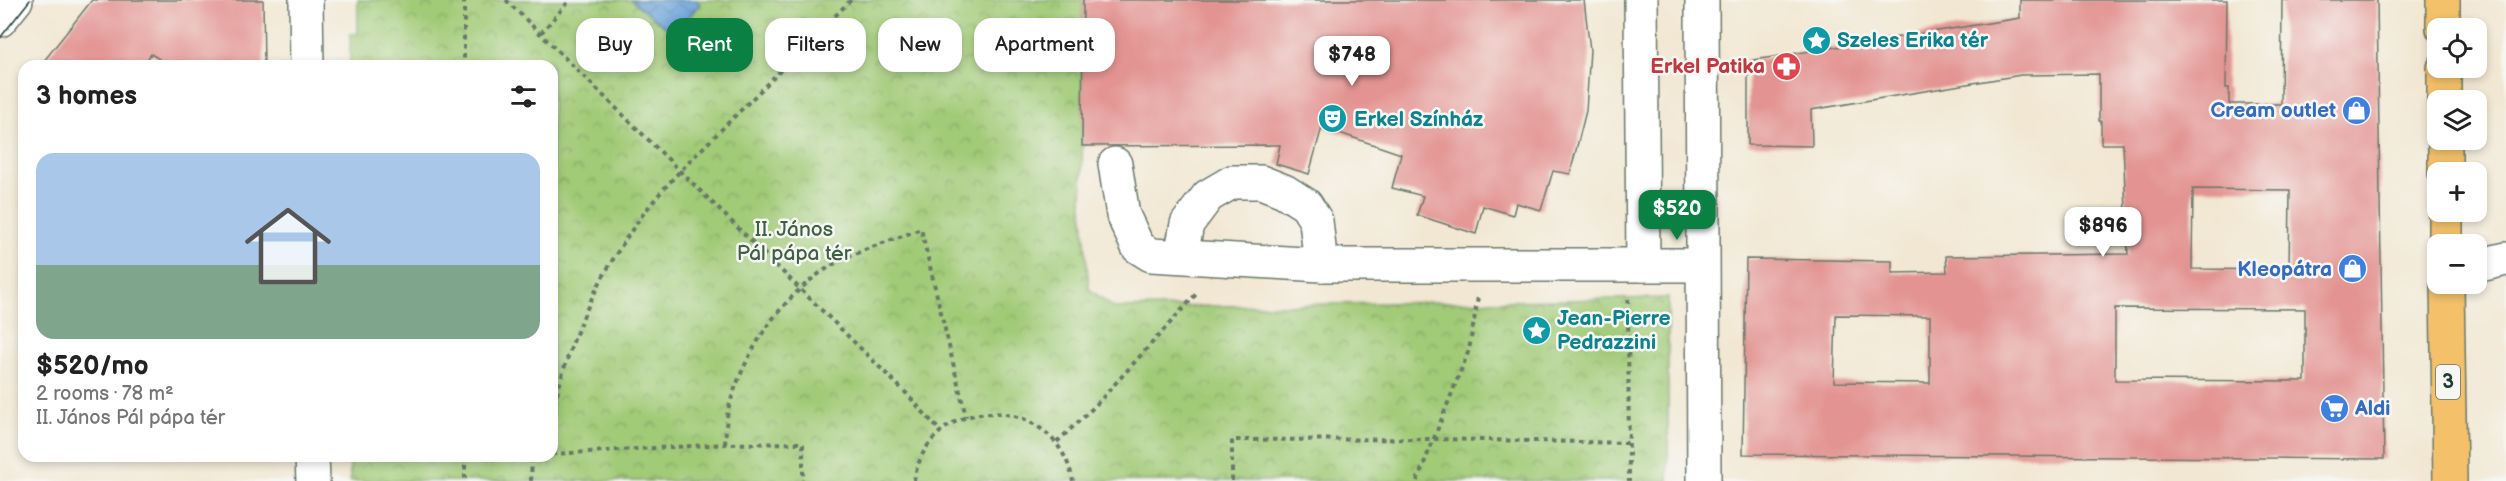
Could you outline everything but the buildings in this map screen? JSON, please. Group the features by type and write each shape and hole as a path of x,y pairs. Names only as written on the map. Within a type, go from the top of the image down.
{"main road":[{"path":"2443,0 2443,18"},
{"name":"3","path":"2447,294 2450,481"}],"street":[{"path":"0,20 16,0"},
{"path":"306,0 307,60"},
{"path":"1636,265 1641,0"},
{"path":"1702,0 1704,481"},
{"path":"1115,164 1123,216 1138,247 1151,255 1321,265 1702,265"},
{"path":"1181,256 1187,224 1208,196 1232,182 1261,182 1284,191 1306,205 1316,221 1321,265"},
{"path":"2487,263 2506,258"},
{"path":"312,462 312,481"}],"path":[{"path":"464,0 464,60"},
{"path":"506,0 907,394 941,432"},
{"path":"541,33 570,0"},
{"path":"558,390 574,341 597,287 636,224 680,172 851,0"},
{"path":"725,444 729,405 749,352 773,318 799,290 836,263 921,229 966,417"},
{"path":"1057,442 1095,406 1215,274 1218,258"},
{"path":"1418,481 1469,350 1474,329 1482,264"},
{"path":"1629,481 1628,443 1636,265"},
{"path":"914,481 921,458 941,432 966,417 990,412 1015,415 1038,425 1057,442 1070,465 1073,481"},
{"path":"1232,481 1232,440 1435,439 1628,443"},
{"path":"558,454 725,444 803,443 803,481"},
{"path":"465,462 465,481"},
{"path":"531,481 532,462"}],"green space":[{"name":"II. János Pál pápa tér","path":"358,0 1083,0 1083,18 974,18 974,72 1083,72 1082,205 1089,289 1114,308 1668,298 1668,481 350,481 350,462 558,462 558,60 350,60 350,34 358,34"}],"water":[{"path":"631,0 696,0 700,4 688,18 666,18 666,28"}],"tram line":[{"path":"0,38 30,0"}],"place":[{"name":"Szeles Erika tér","path":"1816,40"},
{"name":"Erkel Patika","path":"1786,66"},
{"name":"Cream outlet","path":"2357,110"},
{"name":"Erkel Színház","path":"1333,119"},
{"name":"Kleopátra","path":"2353,269"},
{"name":"Jean-Pierre Pedrazzini","path":"1536,330"},
{"name":"Aldi","path":"2334,408"}]}
